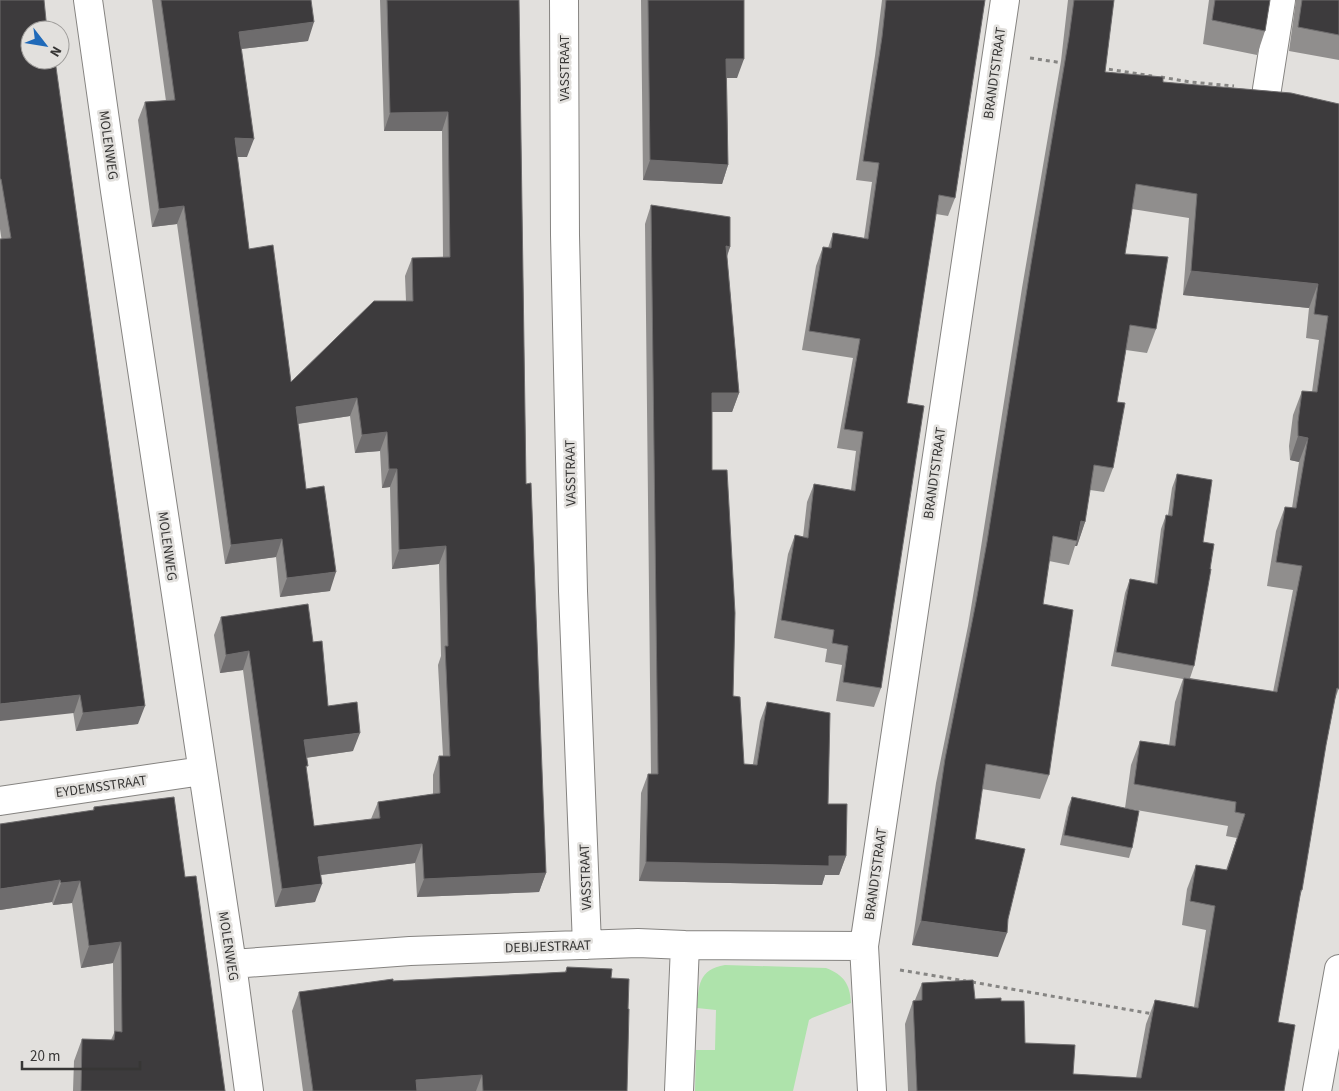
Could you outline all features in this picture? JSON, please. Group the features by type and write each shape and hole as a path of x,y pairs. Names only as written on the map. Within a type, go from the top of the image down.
{"street":[{"name":"MOLENWEG","path":"88,0 115,191 232,964 249,1091"},
{"name":"VASSTRAAT","path":"564,0 565,235 573,590 588,945"},
{"name":"BRANDTSTRAAT","path":"872,1091 864,946 1005,0"},
{"path":"1267,88 1281,0"},
{"name":"EYDEMSSTRAAT","path":"0,801 202,771"},
{"name":"DEBIJESTRAAT","path":"232,964 410,951 638,943 864,946"},
{"path":"679,1091 685,945"},
{"path":"1317,1091 1331,1060 1339,969"}],"path":[{"path":"997,53 1064,63"},
{"path":"1094,67 1190,82 1267,88"},
{"path":"864,946 898,969 1154,1014"}],"green space":[{"path":"725,965 826,968 842,977 845,981 851,1003 809,1020 793,1091 695,1091 696,1050 715,1050 716,1010 697,1008 698,992 705,975 716,967"}],"building":[{"path":"0,0 44,0 46,20 20,20 20,70 56,70 145,706 83,713 80,695 0,704 0,239 11,238 0,179"},
{"path":"161,0 311,0 314,22 239,32 254,139 235,138 249,249 273,245 291,382 374,301 413,301 412,258 450,257 448,112 390,113 387,0 519,0 526,484 531,483 546,873 424,879 422,844 318,857 322,884 282,889 249,651 226,655 221,617 308,604 313,642 322,641 328,706 357,702 360,733 304,740 314,826 380,818 378,802 440,793 439,756 450,756 445,646 448,646 446,546 399,550 397,469 389,469 387,432 362,435 357,398 296,407 306,489 324,486 336,572 287,578 282,539 231,545 184,206 159,209 145,102 175,100"},
{"path":"648,0 744,0 744,59 726,59 728,165 650,160"},
{"path":"886,0 985,0 955,198 939,195 907,403 924,406 881,688 843,682 848,646 832,643 834,630 781,620 795,535 808,538 814,484 855,491 863,432 844,429 860,339 809,331 823,247 831,248 833,233 868,239 879,163 863,161"},
{"path":"1074,0 1114,0 1105,72 1163,77 1163,82 1291,93 1339,104 1339,689 1337,688 1326,745 1278,1022 1295,1025 1284,1091 917,1091 913,1001 922,1000 922,983 973,980 975,999 1001,998 1001,1001 1024,1001 1025,1043 1075,1045 1073,1074 1141,1078 1155,1000 1198,1008 1215,906 1190,901 1196,865 1227,870 1245,814 1235,812 1236,802 1134,784 1140,741 1175,746 1184,678 1277,692 1302,566 1276,562 1285,507 1296,508 1308,438 1298,436 1302,391 1317,392 1328,316 1314,314 1318,284 1191,271 1197,194 1136,184 1125,254 1168,257 1156,329 1130,325 1117,402 1125,403 1113,468 1094,465 1085,522 1081,521 1077,541 1053,536 1043,604 1073,610 1049,775 986,764 975,839 1025,849 1008,919 1007,933 921,921 945,759 987,542"},
{"path":"1215,0 1270,0 1265,31 1212,20"},
{"path":"1302,0 1339,0 1339,35 1298,27"},
{"path":"651,205 730,217 730,247 726,246 739,393 712,393 712,470 727,470 735,613 733,696 740,697 744,764 757,765 767,702 830,713 828,804 847,804 846,856 829,856 829,866 646,862 648,774 658,774"},
{"path":"1177,474 1212,480 1203,542 1214,544 1194,666 1116,652 1130,579 1157,584 1166,515 1172,516"},
{"path":"174,797 185,877 196,876 225,1091 81,1091 82,1039 114,1040 115,1031 122,1032 121,942 89,946 80,881 61,883 60,880 0,889 0,824 94,810 94,807"},
{"path":"1072,797 1139,811 1132,848 1064,835"},
{"path":"567,967 612,969 611,978 629,979 627,1091 483,1091 482,1075 416,1080 417,1091 313,1091 299,992 393,979 393,981 566,972"}]}
